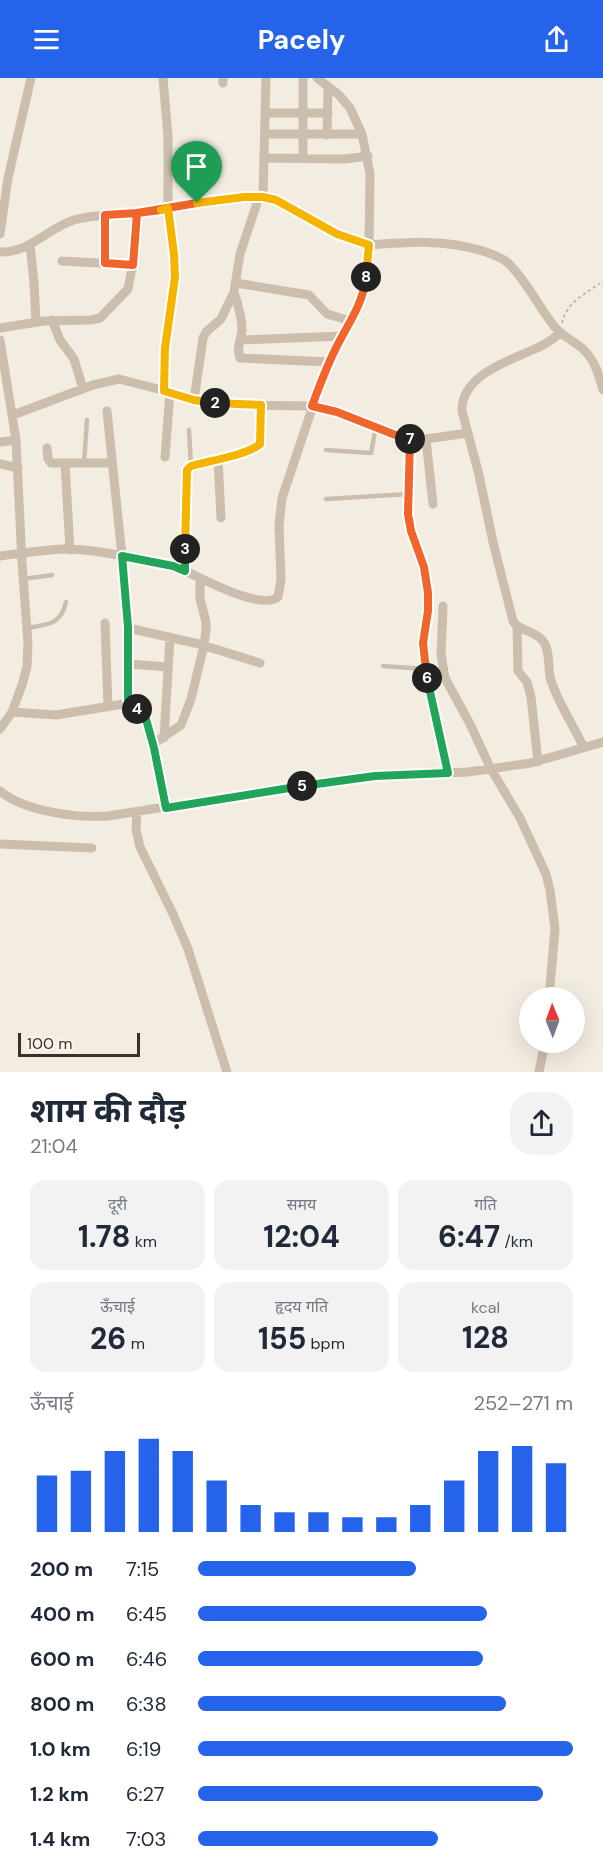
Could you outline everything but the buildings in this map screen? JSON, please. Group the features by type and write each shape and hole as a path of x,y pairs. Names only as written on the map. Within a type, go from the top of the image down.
{"street":[{"path":"0,234 4,179 31,78"},
{"path":"163,78 168,136 168,208 175,277 165,348 167,391 165,457"},
{"path":"194,400 203,338 206,332 221,319 235,287 240,254 261,197 266,78"},
{"path":"303,78 303,158"},
{"path":"0,556 70,550 122,556 173,566 200,579 257,599 267,601 278,597 281,580 279,525 282,498 329,362 358,309 365,287 369,245 371,193 368,156 362,134 350,108 338,94 317,78"},
{"path":"327,135 328,86"},
{"path":"265,113 328,113"},
{"path":"265,134 362,134"},
{"path":"264,158 345,159 368,156"},
{"path":"0,252 14,251 30,244 73,220 226,199 261,197 276,200 337,234 369,245 454,243 502,258 525,284 560,333 584,350 592,359 603,390"},
{"path":"0,328 52,320 92,321 100,318 128,289 133,265 137,213"},
{"path":"105,215 105,263"},
{"path":"30,244 36,322"},
{"path":"62,261 133,265"},
{"path":"235,287 309,295 327,314 351,321"},
{"path":"235,287 242,326 238,355 243,359 329,362"},
{"path":"52,320 60,340 74,359 83,389"},
{"path":"538,762 531,697 527,682 518,671 517,627 513,621 493,542 462,405 473,385 499,364 540,347 560,333"},
{"path":"240,340 343,336"},
{"path":"0,340 16,440 27,628 27,667 12,712 2,723"},
{"path":"13,415 101,382 119,379 194,400 228,404 312,406 337,412 411,439 426,440 468,433"},
{"path":"185,571 186,474 191,466 258,447 261,405"},
{"path":"107,411 128,627 129,703"},
{"path":"411,439 409,525 421,555 428,593 423,643 425,669 448,773"},
{"path":"0,442 16,440"},
{"path":"426,440 433,504"},
{"path":"47,448 48,461 112,463"},
{"path":"218,459 221,518"},
{"path":"65,463 70,550"},
{"path":"0,464 18,468"},
{"path":"153,744 176,730 185,720 204,645 206,622 200,599 200,579"},
{"path":"443,606 441,654 445,678 470,724 490,769 520,818 546,874 555,929 550,987"},
{"path":"105,623 108,707"},
{"path":"128,627 204,645 260,663"},
{"path":"517,627 538,636 546,645 551,679 584,748"},
{"path":"164,738 170,637"},
{"path":"128,664 168,667"},
{"path":"12,712 56,715 129,703 144,714 153,744 166,808"},
{"path":"0,792 40,809 89,817 166,808 329,781 375,776 448,773 538,762 603,742"},
{"path":"137,812 136,830 140,847 184,941 227,1072"},
{"path":"0,844 92,849"},
{"path":"539,1072 542,1053"}],"lane":[{"path":"84,463 87,420"},
{"path":"326,450 371,453 376,427"},
{"path":"189,430 191,466"},
{"path":"326,499 408,494"},
{"path":"23,579 52,575"},
{"path":"27,628 48,624 59,618 66,602"},
{"path":"384,666 425,669"}],"path":[{"path":"560,333 566,309 603,281"}],"route":[{"path":"197,203 137,213 133,265 105,263 105,215 137,213 153,212 168,208 175,277 165,348 164,391 194,400 261,405 261,440 258,447 191,466 187,470 185,571 173,566 122,556 128,627 128,700 130,705 142,711 146,719 166,808 329,781 375,776 448,773 423,655 429,603 424,567 411,531 408,514 411,439 337,412 312,406 335,350 362,298 369,245 337,234 276,200 244,197 197,203"}]}
